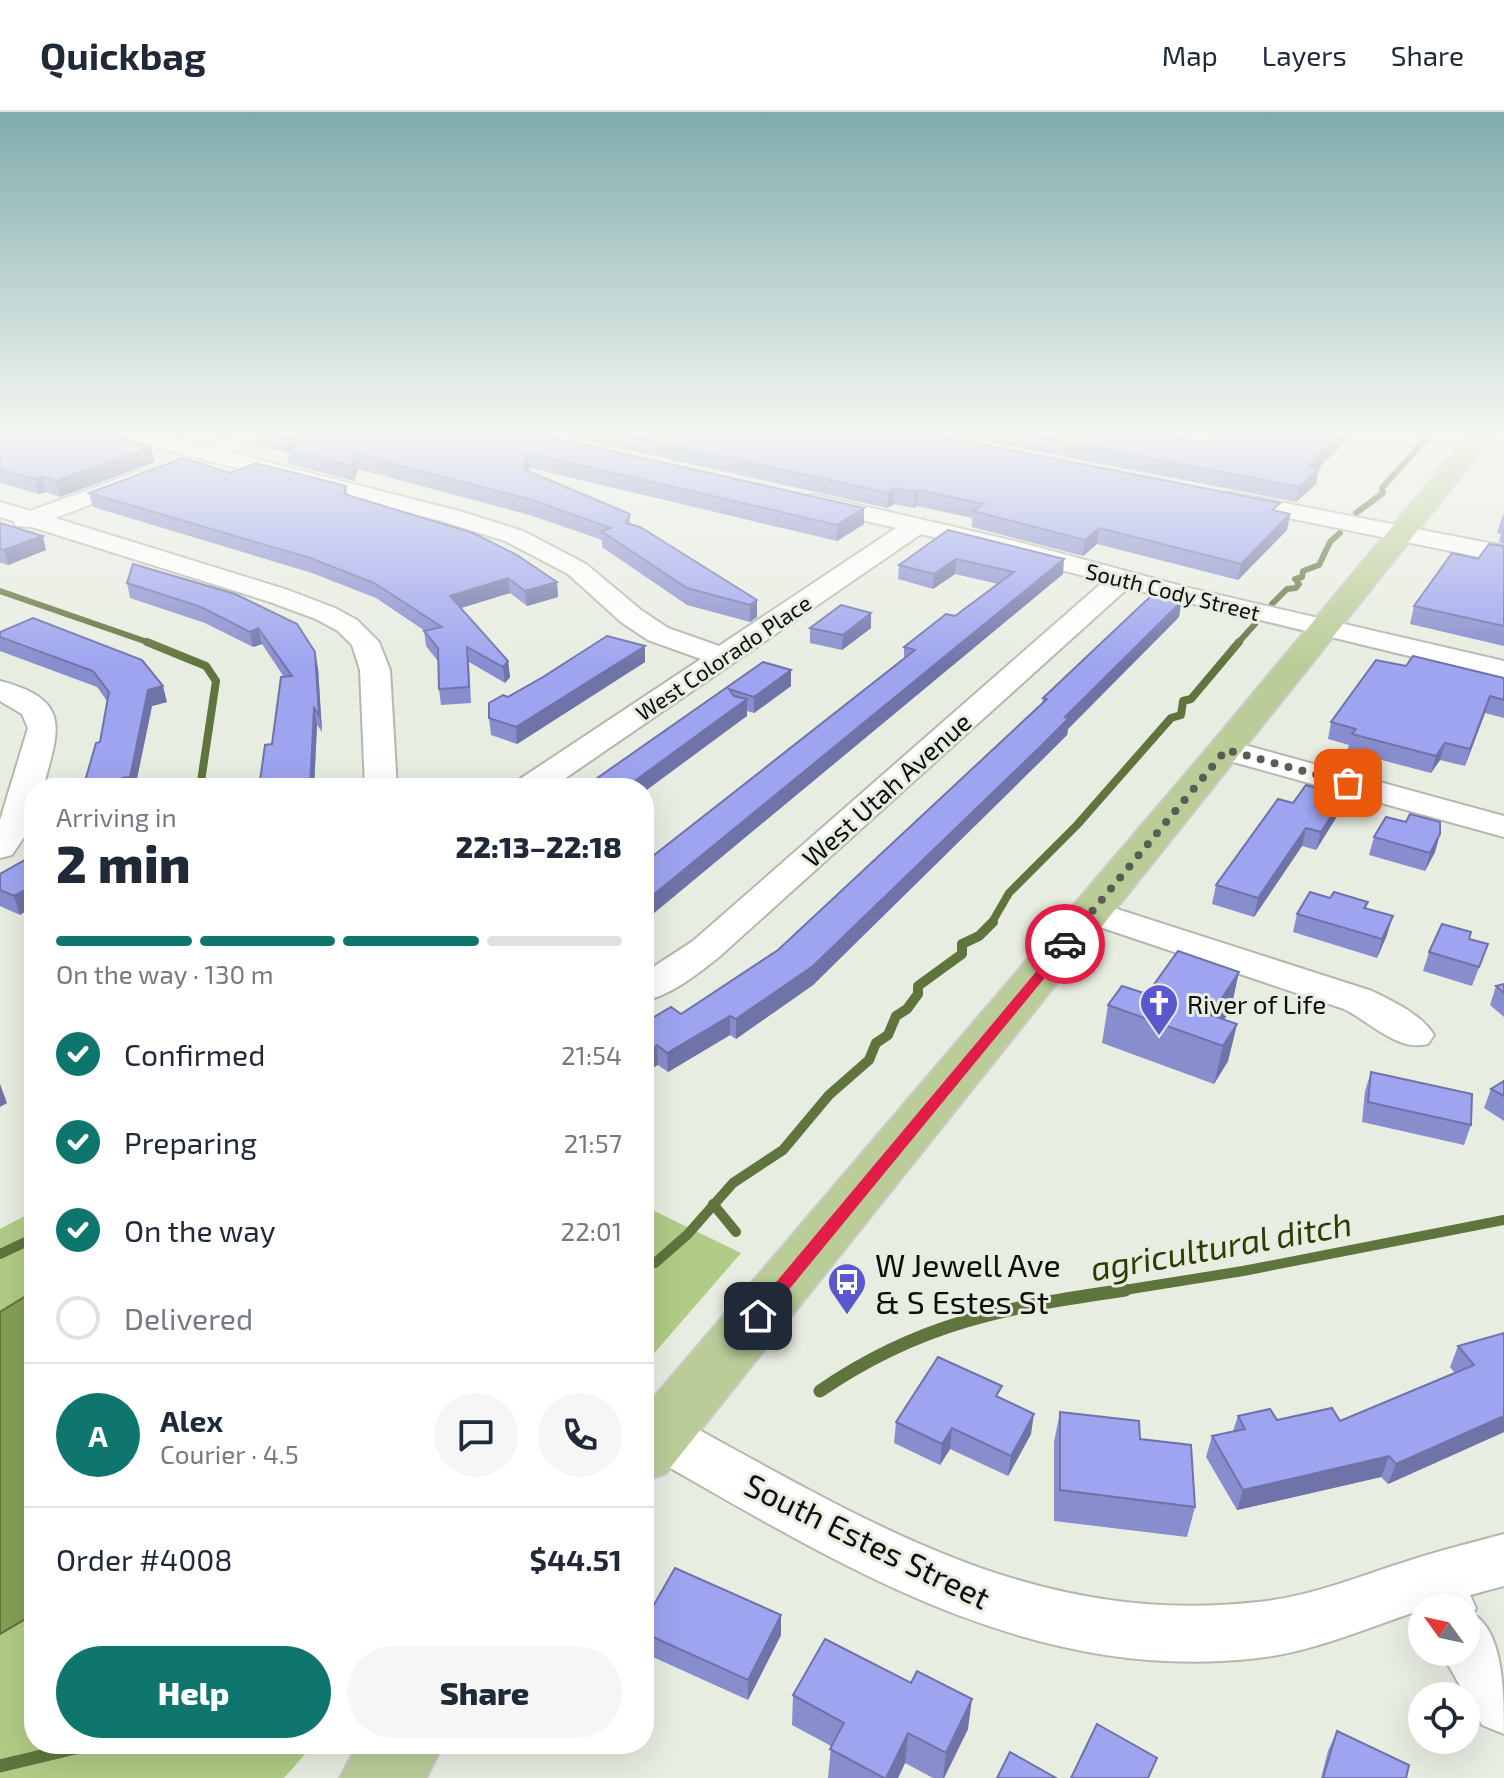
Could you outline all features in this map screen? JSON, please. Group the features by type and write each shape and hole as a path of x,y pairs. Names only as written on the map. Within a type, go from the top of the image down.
{"main road":[{"path":"654,1442 1422,510"},
{"path":"378,1778 398,1754"}],"street":[{"path":"3,510 304,605 354,630 371,652 376,672 381,778"},
{"path":"0,530 54,510"},
{"path":"426,510 514,536 577,569 631,616 658,634 723,657"},
{"name":"South Cody Street","path":"849,510 1504,670"},
{"path":"1283,510 1504,554"},
{"name":"West Colorado Place","path":"544,778 917,525"},
{"name":"West Utah Avenue","path":"654,984 706,949 1122,579"},
{"path":"12,696 39,713 42,735 29,778"},
{"path":"1226,750 1504,827"},
{"path":"0,848 16,824 24,797"},
{"path":"1092,912 1358,1000 1384,1013 1414,1035"},
{"name":"South Estes Street","path":"654,1445 937,1582 987,1601 1073,1625 1131,1635 1170,1637 1259,1631 1344,1609 1408,1599"},
{"name":"South Estes Street","path":"1437,1594 1504,1560"},
{"path":"1480,1664 1504,1704"}],"shaded area":[{"path":"654,1211 741,1253 654,1353"},
{"path":"24,1216 24,1754 305,1754 284,1778 0,1778 0,1229"},
{"path":"24,1297 24,1620 0,1634 0,1312"}],"building":[{"path":"146,510 396,510 473,533 517,555 557,582 525,591 508,578 450,596 508,661 503,667 467,647 469,687 439,689 438,648 424,631 442,627 374,583 310,558"},
{"path":"559,510 620,510 630,514 626,523 640,527 757,600 750,605 687,588 601,531 611,528"},
{"path":"772,510 861,510 837,525"},
{"path":"1272,510 1290,514 1241,564 1099,528 1085,540 973,511"},
{"path":"0,523 43,536 0,549"},
{"path":"948,530 1064,559 654,894 654,855 915,650 904,647 946,614 955,616 1014,572 956,559 934,574 899,565"},
{"path":"1489,544 1504,546 1504,626 1414,606 1452,553 1478,559"},
{"path":"133,564 235,594 297,624 315,652 319,715 314,708 310,778 260,778 265,745 272,744 281,677 292,676 258,628 250,632 201,607 127,583"},
{"path":"1153,594 1182,601 1065,717 1069,718 1041,746 813,966 736,1019 730,1016 667,1053 657,1045 654,1047 654,1017 671,1007 681,1014 778,950 1047,699 1043,698"},
{"path":"841,605 871,613 843,635 810,628"},
{"path":"33,618 142,660 163,686 148,690 130,777 86,778 96,743 100,742 109,692 93,671 0,637 0,632"},
{"path":"607,636 645,646 516,727 489,718 489,703 503,695 508,697"},
{"path":"1413,656 1504,678 1504,700 1490,696 1470,749 1445,743 1436,756 1352,734 1356,729 1331,722 1376,660 1406,666"},
{"path":"763,662 791,670 754,697 729,689 734,696 747,699 639,778 597,778"},
{"path":"1306,785 1344,796 1321,832 1306,828 1258,898 1216,885 1278,799 1293,803"},
{"path":"1410,814 1440,822 1440,834 1430,853 1374,837 1386,817 1406,822"},
{"path":"24,861 24,890 14,896 0,890 0,874"},
{"path":"1310,892 1330,898 1334,892 1368,902 1364,908 1393,916 1382,939 1297,914"},
{"path":"1442,924 1471,932 1469,939 1488,944 1479,967 1429,952"},
{"path":"1178,951 1239,972 1211,1015 1237,1024 1223,1046 1108,1005 1122,986 1147,994"},
{"path":"1371,1072 1472,1094 1471,1125 1368,1102"},
{"path":"1504,1081 1504,1096 1491,1089"},
{"path":"1504,1333 1504,1416 1396,1464 1389,1456 1243,1490 1212,1436 1245,1429 1238,1416 1270,1409 1277,1420 1332,1408 1340,1421 1474,1365 1458,1346"},
{"path":"938,1357 1002,1386 996,1396 1034,1414 1011,1456 952,1428 942,1444 896,1422"},
{"path":"1060,1412 1139,1421 1140,1439 1191,1445 1195,1507 1060,1490"},
{"path":"675,1568 781,1615 748,1680 654,1638 654,1605"},
{"path":"825,1639 911,1683 917,1671 972,1699 946,1753 908,1733 884,1778 830,1749 844,1723 793,1695"},
{"path":"1097,1724 1157,1758 1148,1778 1071,1778"},
{"path":"1337,1731 1409,1765 1406,1778 1323,1778"},
{"path":"1010,1752 1056,1778 997,1778"}],"waterway":[{"path":"1356,513 1360,510"},
{"path":"1272,604 1287,589 1296,588 1299,584 1295,579 1302,577 1303,571 1319,565 1330,542 1340,533"},
{"name":"agricultural ditch","path":"0,591 153,644"},
{"path":"1237,644 1255,624"},
{"name":"agricultural ditch","path":"147,642 206,666 216,681 201,778"},
{"path":"991,924 1009,893 1077,825 1171,718 1181,715 1183,701 1191,699 1239,642"},
{"path":"714,1205 733,1183 783,1150 829,1095 869,1060 876,1043 888,1035 896,1016 907,1009 918,994 918,986 962,954 962,944 979,936 991,924"},
{"path":"655,1263 687,1235 714,1205"},
{"path":"714,1205 736,1232"},
{"name":"agricultural ditch","path":"1112,1292 1243,1271 1504,1220"},
{"name":"agricultural ditch","path":"0,1254 24,1243"},
{"name":"agricultural ditch","path":"820,1391 893,1348 966,1321 1042,1303 1125,1290"},
{"name":"agricultural ditch","path":"0,1766 50,1754"}],"way so far":[{"path":"1065,944 1226,750 1348,783"}],"place":[{"name":"River of Life","path":"1159,1037"},
{"name":"W Jewell Ave & S Estes St","path":"847,1316"}],"route":[{"path":"758,1316 1065,944"}]}
